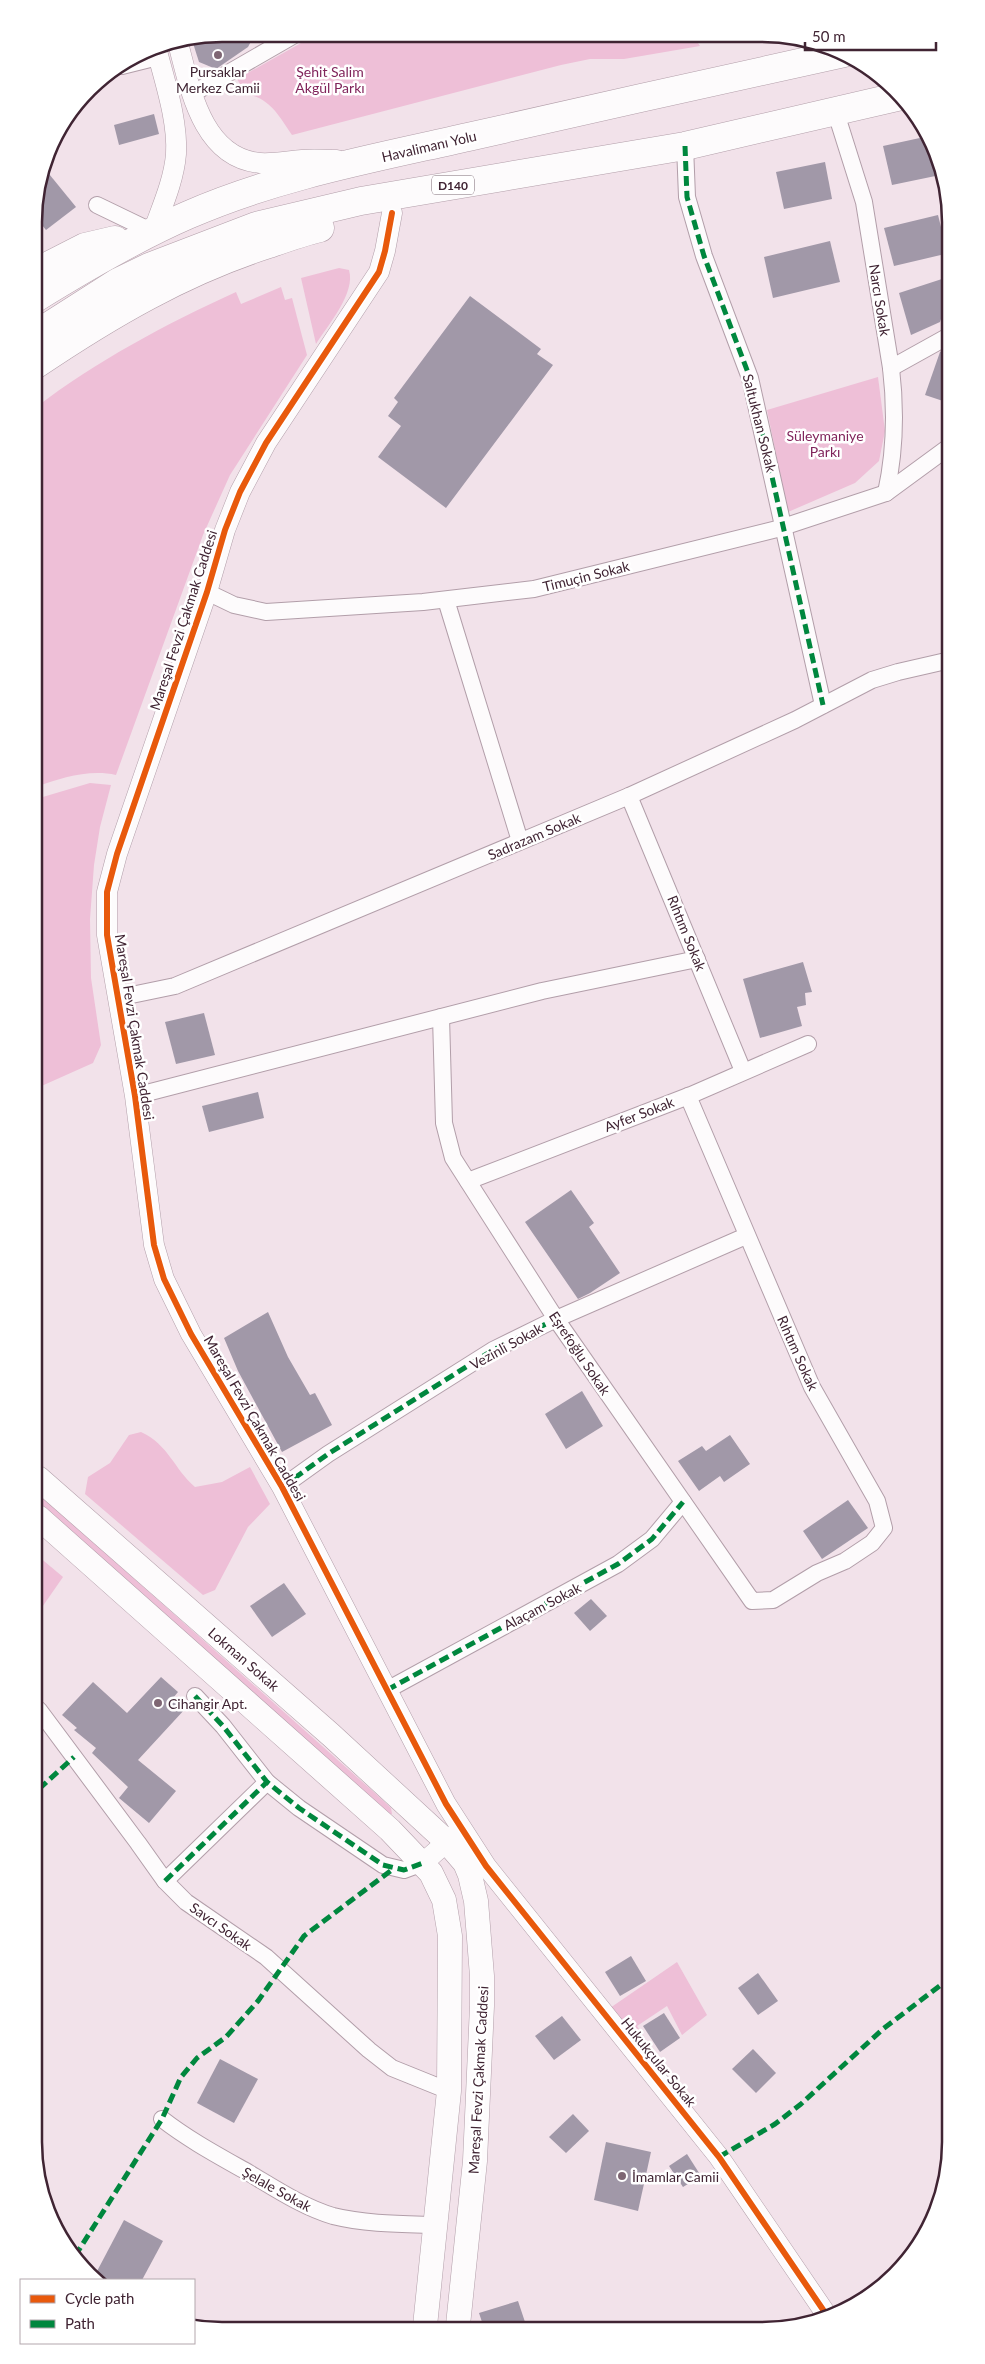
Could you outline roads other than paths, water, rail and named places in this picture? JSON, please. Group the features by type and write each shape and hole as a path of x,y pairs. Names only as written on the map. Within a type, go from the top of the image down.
{"highway":[{"path":"775,68 808,49"},
{"name":"Havalimanı Yolu","path":"42,294 153,232 189,215 264,187 369,160 829,55"},
{"name":"D140","path":"42,329 118,282 149,267 256,226 361,201 685,146 835,110 893,98"},
{"path":"42,360 126,306 210,265 310,230 392,213 576,163"},
{"path":"42,269 85,247 153,232"}],"main road":[{"name":"Lokman Sokak","path":"42,1482 331,1735 454,1836"},
{"path":"42,1522 390,1830 422,1863"},
{"name":"Mareşal Fevzi Çakmak Caddesi","path":"454,1836 474,1888 482,1976 476,2152 458,2322"},
{"name":"Mareşal Fevzi Çakmak Caddesi","path":"422,1863 431,1873 444,1900 450,1936 449,2090 425,2322"}],"street":[{"path":"192,94 282,42"},
{"path":"179,48 192,94 208,132 221,144 248,160 260,163 303,160 369,160"},
{"path":"96,205 153,232 173,170 176,153 169,100 158,55"},
{"name":"Narcı Sokak","path":"835,110 864,202 891,368 894,391 894,460 886,493"},
{"name":"Saltukhan Sokak","path":"685,146 686,197 704,256 750,378 785,526 823,705"},
{"name":"Mareşal Fevzi Çakmak Caddesi","path":"392,213 385,251 378,272 281,419 252,468 225,530 207,592 117,854 107,892 107,936 135,1096 153,1237 164,1279 191,1334 282,1487 387,1690 454,1836"},
{"path":"891,368 942,340"},
{"name":"Timuçin Sokak","path":"207,592 234,605 266,612 446,600 534,589 785,526 886,493 942,452"},
{"path":"446,600 520,842"},
{"name":"Sadrazam Sokak","path":"117,998 175,986 629,796 872,680 942,662"},
{"name":"Rıhtım Sokak","path":"629,796 743,1071"},
{"path":"135,1096 542,990 697,959"},
{"name":"Eşrefoğlu Sokak","path":"441,1017 444,1123 453,1158 556,1319 752,1601 773,1600 817,1574"},
{"name":"Ayfer Sokak","path":"468,1181 688,1096 808,1044"},
{"name":"Rıhtım Sokak","path":"688,1096 746,1236 812,1387 878,1501 884,1528 872,1543 845,1561 817,1574"},
{"name":"Vezinli Sokak","path":"282,1487 328,1454 493,1350 556,1319 746,1236"},
{"name":"Alaçam Sokak","path":"387,1690 618,1564 652,1539 683,1502"},
{"path":"195,1696 223,1726 266,1782 299,1808 383,1865 404,1870 422,1863 454,1836"},
{"name":"Savcı Sokak","path":"42,1714 165,1881 204,1916 281,1969 368,2050 392,2068 449,2090"},
{"path":"165,1881 266,1782"},
{"name":"Hukukçular Sokak","path":"454,1836 486,1866 729,2170 824,2311"},
{"name":"Şelale Sokak","path":"162,2119 191,2140 297,2202 318,2211 336,2216 399,2224 435,2225"}],"place":[{"name":"Pursaklar Merkez Camii","path":"218,55"},
{"name":"Cihangir Apt.","path":"158,1703"},
{"name":"İmamlar Camii","path":"622,2176"}],"park label":[{"name":"Şehit Salim Akgül Parkı","path":"330,79"},
{"name":"Süleymaniye Parkı","path":"825,444"}]}
